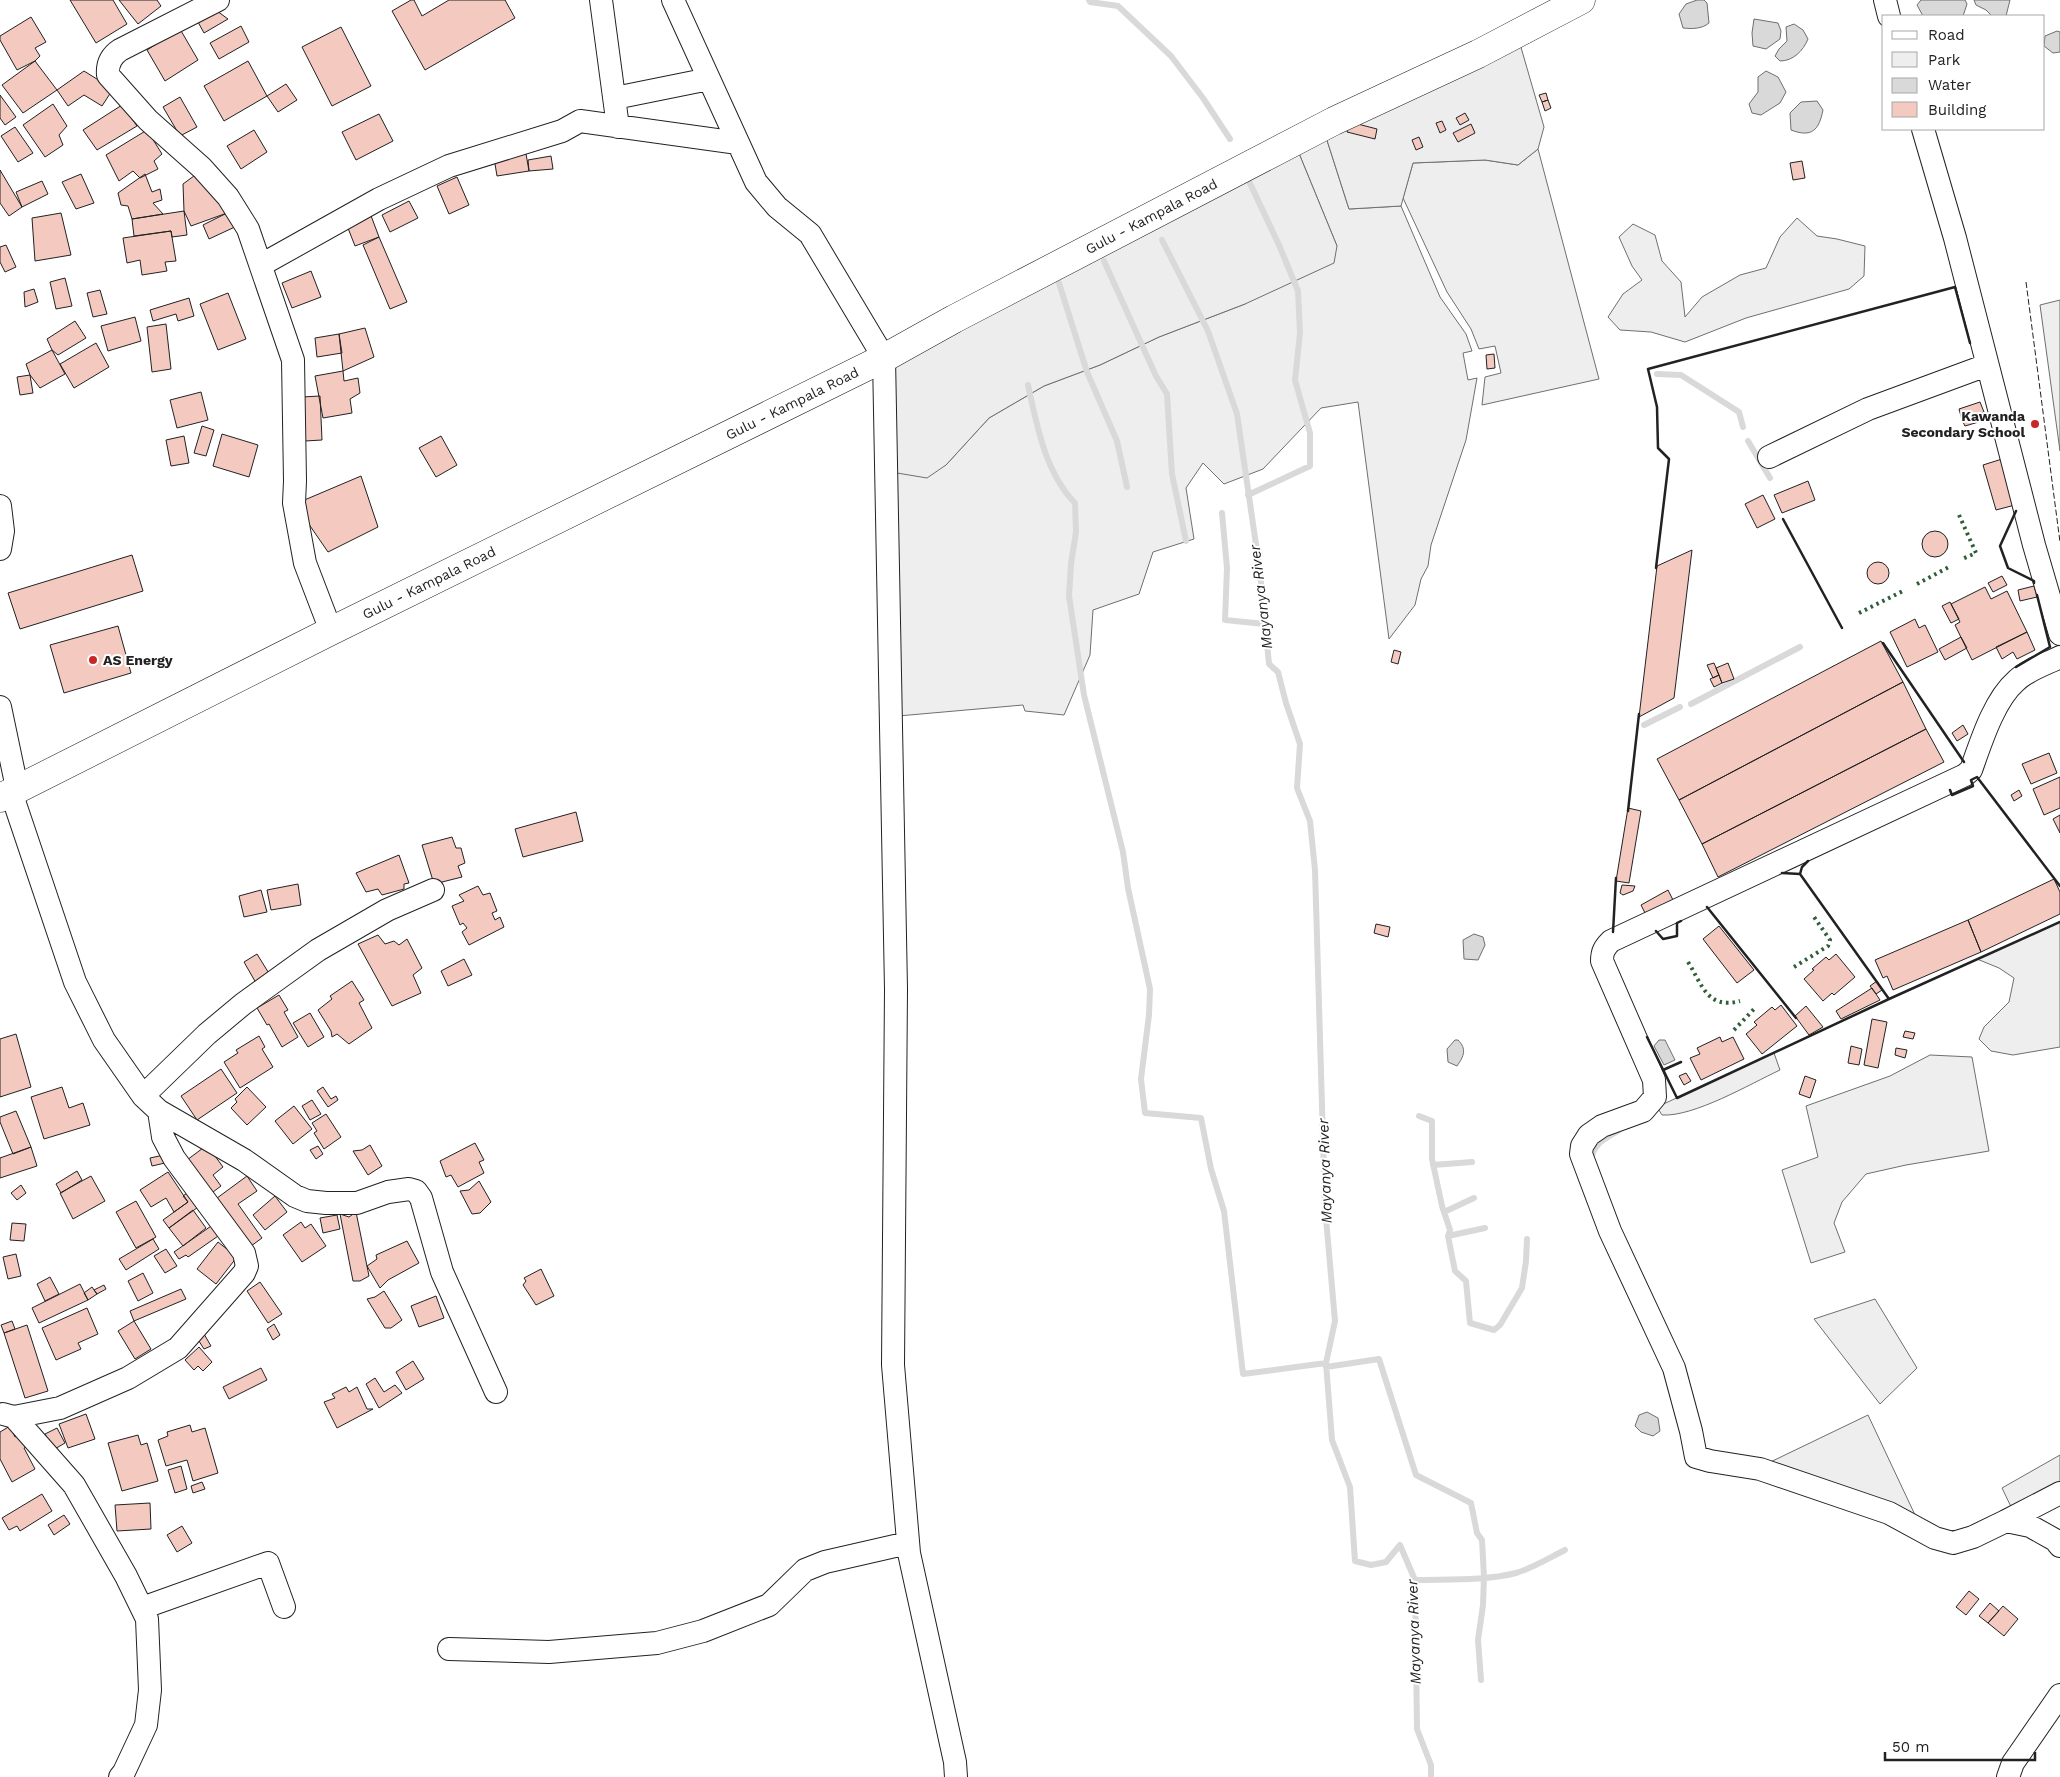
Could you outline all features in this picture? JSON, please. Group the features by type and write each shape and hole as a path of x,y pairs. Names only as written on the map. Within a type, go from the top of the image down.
{"main road":[{"name":"Gulu - Kampala Road","path":"10,793 332,631 884,358 954,319 1300,138 1478,54 1581,0"}],"street":[{"path":"218,0 120,50 110,60 107,68 108,75 148,120 202,168 228,197 248,228 293,360 294,504 305,563 332,631"},
{"path":"601,0 618,126"},
{"path":"674,0 756,182 778,208 810,234 884,358 896,990 893,1365 908,1542 955,1762 956,1777"},
{"path":"1885,0 1890,15"},
{"path":"615,98 709,79"},
{"path":"261,265 379,199 449,166 562,131 580,121 738,143"},
{"path":"1923,130 1955,238 2034,545 2060,634"},
{"path":"1769,457 1868,409 1987,365"},
{"path":"0,506 3,531 0,550"},
{"path":"2060,656 2017,680 2007,692 1992,718 1971,770 1965,775 1611,941 1605,947 1602,962 1654,1080 1655,1097 1643,1111 1602,1126 1589,1135 1582,1146 1581,1154 1610,1231 1674,1368 1696,1457 1760,1469 1889,1513 1935,1538 1953,1543 1973,1538 2060,1494"},
{"path":"0,707 10,793 75,982 104,1040 143,1096 159,1111 244,1160 295,1196 307,1201 357,1203 394,1191 409,1189 416,1191 420,1198 442,1272 496,1392"},
{"path":"143,1096 207,1034 243,1004 318,950 387,910 433,890"},
{"path":"7,1415 60,1408 128,1378 178,1348 244,1273 247,1266 244,1253 174,1158 163,1137 159,1111"},
{"path":"7,1415 74,1485 126,1576 147,1619 150,1690 146,1725 120,1777"},
{"path":"2055,1542 2050,1526 2053,1506 2060,1494"},
{"path":"2006,1521 2030,1526 2055,1542"},
{"path":"449,1649 549,1652 657,1643 703,1631 769,1605 805,1570 818,1564 908,1542"},
{"path":"142,1608 268,1563 284,1607"},
{"path":"2008,1777 2013,1763 2060,1695"}],"green space":[{"path":"1325,134 1349,209 1401,206 1440,297 1466,334 1472,351 1463,353 1468,380 1477,378 1466,440 1431,545 1428,566 1421,579 1415,605 1389,639 1358,402 1321,408 1263,469 1224,484 1203,463 1186,488 1194,539 1153,552 1139,594 1093,610 1090,655 1064,715 1025,711 1023,705 898,716 891,472 946,465 989,418 1044,386 1100,365 1159,337 1245,304 1337,246 1298,151"},
{"path":"1538,149 1599,379 1482,405 1485,377 1501,373 1495,346 1479,349 1471,329 1447,292 1403,198 1413,163 1485,160 1518,165"},
{"path":"1797,218 1817,236 1865,246 1864,276 1849,289 1746,318 1685,342 1651,332 1620,330 1608,317 1623,294 1642,280 1632,266 1619,237 1633,224 1655,235 1662,261 1681,282 1685,317 1702,297 1740,275 1766,268 1780,237"},
{"path":"2060,300 2060,451 2040,305"},
{"path":"2060,922 2060,1047 2013,1055 1991,1051 1979,1039 1984,1027 2009,1002 2014,978 1999,968 1977,959"},
{"path":"1774,1053 1780,1070 1722,1098 1690,1111 1675,1114 1662,1115 1657,1107"},
{"path":"1930,1055 1972,1057 1989,1151 1866,1174 1842,1202 1834,1223 1845,1252 1811,1263 1782,1170 1818,1157 1806,1106 1890,1076"},
{"path":"1875,1299 1917,1368 1880,1404 1814,1319"},
{"path":"1868,1415 1916,1517 1760,1467"},
{"path":"2060,1455 2060,1488 2014,1513 2002,1488"}],"shaded area":[{"path":"1518,37 1544,127 1538,149 1518,165 1485,160 1413,163 1401,206 1349,209 1325,134"},
{"path":"1298,151 1337,246 1334,263 1245,304 1159,337 1100,365 1044,386 989,418 946,465 927,478 891,472 889,357"}],"water":[{"path":"1697,0 1704,0 1707,3 1709,23 1697,28 1683,28 1679,14 1686,4"},
{"path":"1921,0 1965,0 1967,4 1963,15 1922,15 1917,5"},
{"path":"1974,0 2010,0 2006,15 1991,15 1976,5"},
{"path":"1754,19 1778,23 1781,31 1780,39 1766,49 1753,46"},
{"path":"1794,24 1803,30 1808,39 1797,54 1785,61 1780,61 1775,56 1787,41 1786,27"},
{"path":"2057,31 2060,32 2060,52 2053,53 2045,47 2045,36"},
{"path":"1766,71 1778,77 1786,92 1780,103 1761,115 1752,113 1749,104 1758,92 1758,77"},
{"path":"1817,101 1823,110 1817,127 1804,133 1791,130 1790,113 1801,102"},
{"path":"1474,934 1483,937 1485,945 1478,960 1464,959 1463,940"},
{"path":"1455,1040 1458,1040 1463,1046 1463,1056 1457,1066 1448,1062 1447,1049"},
{"path":"1659,1040 1665,1040 1675,1060 1664,1065 1654,1046"},
{"path":"1647,1412 1658,1418 1660,1431 1653,1436 1641,1432 1635,1426 1639,1415"}],"building":[{"path":"70,0 113,0 127,24 96,43"},
{"path":"119,0 157,0 161,6 138,24"},
{"path":"414,0 422,16 449,0 505,0 515,18 425,70 392,11"},
{"path":"217,11 228,19 204,33 198,22"},
{"path":"31,17 46,42 35,48 40,56 35,61 17,70 0,40 0,36"},
{"path":"241,26 249,42 219,59 210,43"},
{"path":"341,27 371,86 332,106 302,47"},
{"path":"180,29 198,60 165,81 147,50"},
{"path":"35,61 57,90 23,113 2,85"},
{"path":"248,61 267,96 224,121 204,86"},
{"path":"84,71 113,89 102,106 84,95 68,106 57,90"},
{"path":"286,84 297,100 278,112 267,96"},
{"path":"1546,93 1548,100 1542,102 1539,95"},
{"path":"0,95 16,117 5,125 0,118"},
{"path":"180,97 197,127 180,136 163,107"},
{"path":"1548,100 1551,108 1545,111 1542,102"},
{"path":"53,104 67,126 59,135 63,145 45,157 23,125"},
{"path":"122,105 137,126 97,150 83,130"},
{"path":"1465,113 1469,120 1460,125 1456,118"},
{"path":"379,114 393,141 356,160 342,132"},
{"path":"1442,121 1446,130 1440,133 1436,123"},
{"path":"1350,122 1377,129 1375,139 1347,132"},
{"path":"1471,124 1475,133 1458,142 1453,133"},
{"path":"15,127 33,153 18,162 1,136"},
{"path":"147,130 162,154 154,161 158,169 140,178 133,171 119,181 106,155"},
{"path":"254,130 267,152 241,169 227,146"},
{"path":"1419,137 1423,147 1416,150 1412,140"},
{"path":"525,148 529,171 497,176 493,152"},
{"path":"551,156 553,169 529,171 528,160"},
{"path":"1802,161 1805,178 1793,180 1790,163"},
{"path":"0,170 22,207 9,216 0,203"},
{"path":"198,173 227,213 191,226 184,211 183,184"},
{"path":"81,174 94,203 76,209 62,182"},
{"path":"145,174 152,192 160,189 162,200 153,203 163,214 132,219 128,206 121,205 118,193"},
{"path":"457,177 469,205 449,214 437,186"},
{"path":"42,181 48,194 22,207 16,192"},
{"path":"409,201 418,218 390,232 382,215"},
{"path":"184,211 187,235 172,237 171,231 134,236 132,219"},
{"path":"61,213 71,255 35,261 32,218"},
{"path":"227,213 237,226 209,239 203,225"},
{"path":"370,213 379,237 355,246 346,223"},
{"path":"171,231 176,261 165,262 167,271 142,275 140,260 127,263 123,238"},
{"path":"379,237 407,302 390,309 363,245"},
{"path":"6,245 16,267 5,272 0,262 0,247"},
{"path":"311,271 321,297 292,308 282,283"},
{"path":"65,278 72,306 56,309 50,282"},
{"path":"34,289 38,302 25,307 24,292"},
{"path":"100,290 107,314 93,317 87,293"},
{"path":"228,293 246,339 218,350 200,304"},
{"path":"189,298 194,316 178,321 176,314 153,321 150,310"},
{"path":"135,317 141,341 108,351 101,326"},
{"path":"75,321 86,338 58,355 52,350 47,339"},
{"path":"166,324 171,369 152,372 147,327"},
{"path":"365,328 374,357 343,371 339,334"},
{"path":"339,334 342,353 317,357 315,338"},
{"path":"96,343 109,367 74,388 60,364"},
{"path":"52,350 65,374 40,388 30,375 26,364"},
{"path":"1494,354 1495,368 1487,369 1486,355"},
{"path":"343,371 344,381 358,378 360,393 350,399 352,413 323,418 315,376"},
{"path":"30,375 33,393 20,395 17,377"},
{"path":"201,392 208,420 177,428 170,400"},
{"path":"320,396 322,440 305,441 302,397"},
{"path":"1980,402 1984,412 1962,420 1959,409"},
{"path":"1980,414 1982,421 1965,426 1962,420"},
{"path":"202,426 214,430 206,456 194,453"},
{"path":"222,434 258,445 249,477 213,466"},
{"path":"184,436 189,463 171,466 166,440"},
{"path":"441,436 457,465 436,477 419,448"},
{"path":"2002,459 2015,505 1996,510 1983,465"},
{"path":"361,476 378,527 328,552 295,504"},
{"path":"1808,481 1815,500 1782,513 1774,495"},
{"path":"1763,495 1775,519 1757,528 1745,504"},
{"path":"1935,531 1944,535 1948,544 1944,553 1935,557 1926,553 1922,544 1926,535"},
{"path":"1692,550 1674,698 1639,717 1657,566"},
{"path":"132,555 143,591 20,629 8,593"},
{"path":"1878,562 1886,565 1889,573 1886,581 1878,584 1870,581 1867,573 1870,565"},
{"path":"2002,576 2007,585 1993,592 1988,583"},
{"path":"2034,586 2037,597 2020,601 2018,590"},
{"path":"1985,587 1991,599 2007,591 2027,632 1972,660 1955,625 1960,622 1951,604"},
{"path":"1950,602 1959,619 1951,623 1942,606"},
{"path":"1915,619 1919,628 1925,625 1938,652 1907,667 1890,632"},
{"path":"118,626 131,673 64,693 50,645"},
{"path":"2027,632 2035,650 2017,659 2013,652 2002,659 1996,647"},
{"path":"1961,637 1967,648 1945,660 1939,649"},
{"path":"1881,641 1903,682 1679,800 1657,759"},
{"path":"1394,650 1401,652 1398,664 1391,662"},
{"path":"1714,663 1719,675 1713,678 1707,665"},
{"path":"1728,663 1734,679 1722,683 1716,668"},
{"path":"1719,675 1722,683 1714,687 1710,679"},
{"path":"1903,682 1926,729 1702,844 1679,800"},
{"path":"1963,725 1968,734 1957,741 1952,733"},
{"path":"1926,729 1944,762 1718,877 1702,844"},
{"path":"2049,753 2057,773 2031,784 2022,764"},
{"path":"2060,777 2060,808 2044,815 2033,789"},
{"path":"2019,790 2022,796 2014,801 2011,795"},
{"path":"1628,808 1641,811 1629,883 1616,881"},
{"path":"576,812 583,841 523,857 515,829"},
{"path":"2060,815 2060,833 2053,819"},
{"path":"452,837 456,848 461,848 465,863 458,866 462,877 434,884 422,845"},
{"path":"399,855 409,883 404,884 404,889 382,895 378,889 366,892 356,873"},
{"path":"2054,879 2060,892 2060,914 1981,952 1968,920"},
{"path":"298,884 301,905 271,910 267,890"},
{"path":"1622,885 1635,886 1633,891 1623,895 1620,893"},
{"path":"478,886 483,895 490,893 497,911 492,913 495,920 500,917 504,927 469,945 462,932 467,928 463,923 460,925 452,906 464,901 459,895"},
{"path":"261,890 267,912 244,917 239,896"},
{"path":"1668,890 1673,900 1646,915 1641,905"},
{"path":"1968,920 1981,952 1893,990 1887,976 1883,978 1875,960"},
{"path":"1376,924 1390,927 1388,937 1374,933"},
{"path":"1719,926 1754,970 1737,983 1703,939"},
{"path":"378,935 385,944 394,941 399,945 407,939 422,968 413,975 421,993 392,1006 358,944"},
{"path":"257,954 270,975 256,983 244,962"},
{"path":"1836,954 1855,977 1834,995 1832,993 1823,1001 1804,979 1826,957 1829,960"},
{"path":"464,959 472,975 448,986 441,971"},
{"path":"352,981 364,1000 359,1003 372,1028 349,1044 337,1034 332,1037 331,1031 318,1010 332,999 330,996"},
{"path":"1877,981 1882,990 1876,994 1870,986"},
{"path":"1872,988 1880,1000 1841,1019 1836,1011"},
{"path":"279,995 288,1010 284,1012 298,1037 282,1047 257,1008"},
{"path":"1781,1005 1797,1026 1762,1054 1746,1034 1757,1025 1754,1022 1772,1007 1775,1010"},
{"path":"1806,1006 1823,1027 1809,1035 1795,1016"},
{"path":"310,1013 324,1037 308,1047 293,1023"},
{"path":"1872,1019 1887,1022 1878,1068 1864,1065"},
{"path":"1905,1031 1915,1033 1913,1039 1903,1037"},
{"path":"16,1034 31,1087 0,1097 0,1039"},
{"path":"259,1036 265,1047 262,1049 273,1067 240,1088 224,1062 238,1053 236,1050"},
{"path":"1720,1037 1722,1042 1733,1037 1744,1059 1701,1080 1690,1058 1700,1054 1697,1048"},
{"path":"1851,1046 1862,1049 1859,1065 1848,1063"},
{"path":"1896,1048 1907,1050 1905,1058 1895,1055"},
{"path":"221,1069 237,1093 197,1120 181,1096"},
{"path":"1686,1073 1691,1081 1684,1085 1679,1076"},
{"path":"1805,1076 1816,1080 1810,1098 1799,1094"},
{"path":"62,1087 69,1108 83,1103 90,1125 44,1139 31,1097"},
{"path":"247,1087 266,1107 247,1125 231,1108 237,1102 235,1099"},
{"path":"323,1087 331,1099 336,1096 338,1100 328,1107 317,1091"},
{"path":"312,1100 321,1114 310,1120 302,1106"},
{"path":"294,1106 312,1129 293,1144 275,1121"},
{"path":"16,1111 31,1147 13,1154 0,1122 0,1117"},
{"path":"326,1114 341,1137 324,1149 314,1133 317,1131 312,1123"},
{"path":"475,1143 484,1160 479,1162 484,1173 458,1187 451,1175 446,1177 440,1161"},
{"path":"207,1145 223,1167 213,1175 221,1186 209,1195 187,1160"},
{"path":"370,1145 382,1166 368,1175 353,1151 362,1150"},
{"path":"318,1146 323,1154 316,1159 310,1150"},
{"path":"31,1147 37,1166 0,1178 0,1158"},
{"path":"164,1155 165,1163 152,1166 150,1158"},
{"path":"77,1171 82,1180 61,1193 56,1184"},
{"path":"168,1172 188,1202 174,1212 166,1198 151,1207 140,1190"},
{"path":"91,1176 105,1201 73,1219 60,1193"},
{"path":"247,1176 257,1191 238,1204 262,1238 247,1249 213,1201"},
{"path":"479,1181 491,1202 480,1213 472,1214 460,1191 469,1190"},
{"path":"21,1185 26,1193 17,1200 11,1193"},
{"path":"191,1190 201,1205 169,1228 163,1220 188,1202 183,1196"},
{"path":"275,1196 287,1212 265,1230 253,1215"},
{"path":"136,1201 156,1237 136,1248 116,1212"},
{"path":"193,1210 206,1228 183,1246 169,1228"},
{"path":"356,1212 369,1276 360,1281 353,1281 340,1214 349,1217"},
{"path":"337,1215 340,1229 323,1233 320,1218"},
{"path":"301,1222 305,1228 311,1224 326,1246 302,1262 283,1235"},
{"path":"12,1223 26,1224 24,1241 10,1240"},
{"path":"214,1224 221,1234 188,1257 186,1255 179,1259 174,1252"},
{"path":"153,1239 159,1249 126,1270 119,1259"},
{"path":"407,1241 419,1263 388,1280 380,1288 367,1266 377,1259 376,1255"},
{"path":"218,1242 237,1257 216,1284 197,1269"},
{"path":"166,1249 177,1266 165,1273 154,1256"},
{"path":"16,1254 21,1276 8,1279 3,1257"},
{"path":"541,1269 554,1296 536,1305 523,1285 526,1281 524,1278"},
{"path":"143,1273 153,1293 138,1301 128,1281"},
{"path":"50,1277 59,1294 45,1301 37,1284"},
{"path":"260,1282 282,1314 268,1323 247,1291"},
{"path":"80,1284 88,1300 39,1323 32,1308"},
{"path":"104,1285 106,1289 97,1294 94,1290"},
{"path":"92,1287 97,1294 88,1300 84,1293"},
{"path":"181,1289 186,1299 134,1321 130,1311"},
{"path":"384,1291 402,1320 391,1328 385,1328 367,1299 375,1297"},
{"path":"436,1296 444,1318 419,1327 411,1306"},
{"path":"87,1308 98,1334 78,1343 81,1349 56,1360 42,1328"},
{"path":"12,1321 15,1329 4,1333 1,1325"},
{"path":"134,1321 151,1349 135,1359 118,1331"},
{"path":"274,1324 280,1335 273,1340 267,1329"},
{"path":"27,1325 48,1391 25,1398 4,1333"},
{"path":"204,1334 211,1346 204,1349 197,1338"},
{"path":"199,1347 212,1362 203,1371 198,1366 194,1370 185,1360"},
{"path":"413,1361 424,1379 406,1390 396,1372"},
{"path":"261,1368 267,1380 229,1399 223,1387"},
{"path":"375,1378 384,1392 395,1385 402,1393 379,1408 366,1384"},
{"path":"346,1387 349,1392 357,1387 367,1409 373,1409 337,1428 324,1402 335,1398 332,1394"},
{"path":"86,1414 95,1439 68,1448 59,1424"},
{"path":"190,1425 192,1432 205,1428 218,1473 193,1481 187,1460 166,1466 158,1440 168,1436 167,1432"},
{"path":"10,1426 15,1437 21,1434 28,1446 24,1448 35,1469 12,1482 0,1459 0,1432"},
{"path":"57,1428 65,1443 53,1450 45,1434"},
{"path":"138,1435 141,1445 147,1443 158,1481 122,1491 108,1443"},
{"path":"181,1466 187,1489 175,1493 168,1470"},
{"path":"202,1482 205,1489 193,1493 191,1486"},
{"path":"42,1494 52,1511 20,1531 17,1526 9,1530 2,1518"},
{"path":"150,1503 151,1529 117,1531 115,1505"},
{"path":"64,1515 70,1524 54,1535 48,1525"},
{"path":"182,1526 192,1543 177,1552 167,1535"},
{"path":"1969,1591 1979,1599 1966,1615 1956,1607"},
{"path":"1990,1603 1999,1611 1988,1623 1979,1616"},
{"path":"2003,1606 2018,1619 2004,1636 1988,1623"}],"waterway":[{"name":"Mayanya River","path":"1089,0 1090,2 1118,6 1171,56 1203,98 1230,139"},
{"name":"Mayanya River","path":"1247,177 1298,291 1300,333 1295,380 1310,433 1310,466 1248,495"},
{"name":"Mayanya River","path":"1162,240 1208,331 1237,414 1260,572 1269,664 1278,672 1300,744 1297,788 1310,821 1315,870 1325,1207 1335,1321 1326,1363 1332,1440 1350,1487 1355,1561 1371,1565 1386,1562 1400,1545 1415,1580 1417,1729 1431,1765 1431,1777"},
{"path":"1104,261 1156,376 1167,394 1172,474 1186,541"},
{"path":"1059,283 1087,372 1117,441 1127,487"},
{"path":"1657,374 1681,375 1739,412 1743,427"},
{"path":"1028,385 1039,432 1049,463 1065,491 1075,503 1076,532 1069,596 1084,695 1123,852 1128,888 1150,989 1149,1015 1141,1079 1145,1113 1201,1118 1211,1169 1224,1211 1243,1374 1326,1363"},
{"path":"1748,441 1770,478"},
{"path":"1222,513 1227,568 1225,620 1265,624"},
{"path":"1691,704 1800,647"},
{"path":"1644,725 1680,707"},
{"path":"1419,1116 1432,1121 1432,1159 1442,1206 1450,1230 1448,1236 1455,1271 1466,1281 1470,1323 1494,1330 1500,1325 1522,1288 1527,1239"},
{"path":"1591,1161 1597,1146 1618,1131"},
{"path":"1433,1165 1472,1162"},
{"path":"1444,1212 1474,1198"},
{"path":"1448,1236 1485,1228"},
{"path":"1326,1367 1379,1359 1416,1475 1471,1503 1477,1533 1482,1540 1483,1605 1478,1640 1481,1680"},
{"path":"1415,1580 1504,1576 1541,1563 1565,1550"}],"hedge":[{"path":"1959,515 1976,553 1962,559"},
{"path":"1917,584 1949,567"},
{"path":"1859,613 1905,590"},
{"path":"1794,967 1828,946 1830,940 1812,914"},
{"path":"1688,962 1702,986 1713,998 1720,1002 1740,1001"},
{"path":"1734,1030 1756,1007"}],"fence":[{"path":"2026,282 2060,542"}],"wall":[{"path":"1656,568 1669,459 1658,448 1657,407 1648,369 1955,287 1970,343"},
{"path":"2016,511 2000,546 2008,568 2034,581 2034,583"},
{"path":"1783,519 1842,628"},
{"path":"2016,667 2050,647 2037,595"},
{"path":"1883,643 1964,762"},
{"path":"1628,811 1639,714"},
{"path":"1950,790 1952,795 1973,786 1971,780 1977,777 2060,886"},
{"path":"1808,861 1802,867 1800,874 1889,999 2060,922"},
{"path":"1782,873 1800,874"},
{"path":"1613,932 1616,878"},
{"path":"1707,907 1796,1018"},
{"path":"1656,931 1663,939 1677,936 1677,923 1681,921"},
{"path":"1647,1037 1677,1098 1889,999"},
{"path":"1663,1070 1681,1062"}],"place":[{"name":"Kawanda Secondary School","path":"2035,424"},
{"name":"AS Energy","path":"93,660"}]}
